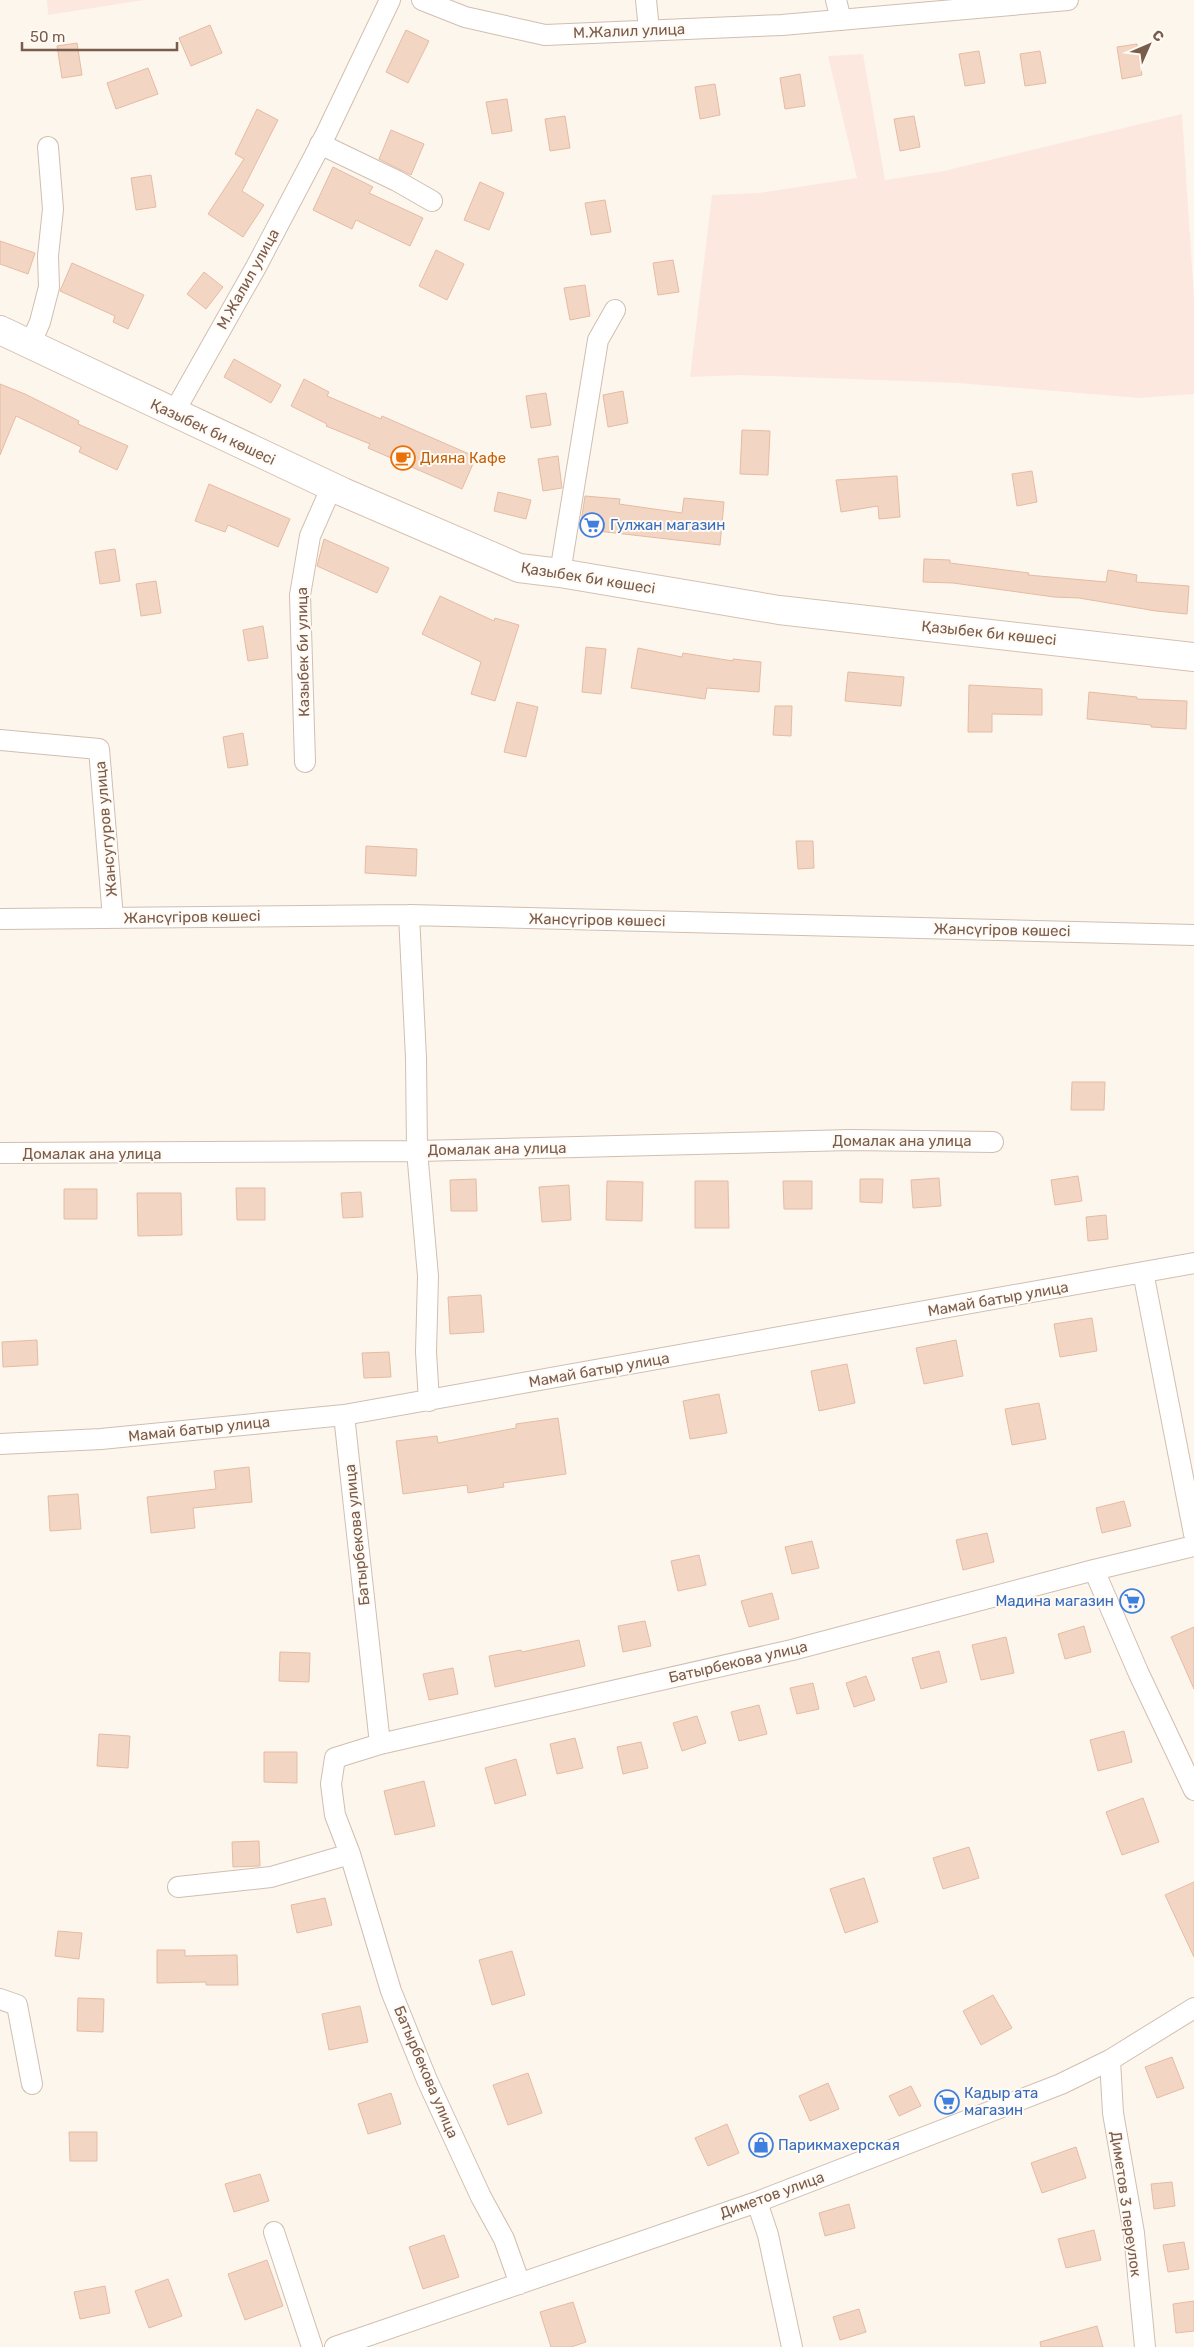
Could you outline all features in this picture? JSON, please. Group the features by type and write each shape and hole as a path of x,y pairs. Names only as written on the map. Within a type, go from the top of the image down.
{"main road":[{"name":"Қазыбек би көшесі","path":"0,330 172,414 519,568 560,572 780,610 1194,657"}],"street":[{"name":"М.Жалил улица","path":"172,414 256,267 320,144 390,0"},
{"name":"М.Жалил улица","path":"422,0 465,17 545,34 782,25 1068,0"},
{"path":"646,0 649,30"},
{"path":"836,0 841,20"},
{"path":"320,144 397,181 432,201"},
{"path":"30,345 40,322 49,287 48,256 53,209 48,147"},
{"path":"560,572 598,340 615,310"},
{"name":"Казыбек би улица","path":"305,762 300,595 310,536 332,486"},
{"name":"Жансугуров улица","path":"0,740 100,749 114,918"},
{"path":"409,915 416,1058 417,1151 428,1276 426,1352 429,1400"},
{"name":"Жансүгіров көшесі","path":"0,919 409,915 1194,935"},
{"name":"Домалак ана улица","path":"0,1153 216,1154 417,1151 851,1140 994,1142"},
{"name":"Мамай батыр улица","path":"0,1444 101,1439 344,1415 1194,1263"},
{"path":"1143,1272 1194,1534"},
{"name":"Батырбекова улица","path":"344,1415 380,1744"},
{"name":"Батырбекова улица","path":"520,2284 504,2239 481,2197 427,2080 395,2000 350,1854 335,1815 331,1784 335,1758 380,1744 792,1650 1094,1570 1194,1546"},
{"path":"1094,1570 1139,1674 1194,1790"},
{"path":"178,1888 271,1877 350,1854"},
{"path":"0,1999 17,2005 32,2084"},
{"name":"Диметов улица","path":"335,2347 757,2202 1061,2084 1110,2060 1194,2008"},
{"name":"Диметов 3 переулок","path":"1110,2060 1113,2113 1134,2233 1145,2347"},
{"path":"757,2202 768,2235 792,2347"},
{"path":"274,2232 312,2347"}],"shaded area":[{"path":"47,0 144,0 48,15"},
{"path":"863,54 885,180 944,171 1182,114 1194,298 1194,394 1139,398 958,383 740,375 690,377 712,195 759,193 857,178 828,56"}],"building":[{"path":"210,25 222,53 191,66 179,38"},
{"path":"406,30 429,41 408,83 386,72"},
{"path":"77,43 82,75 62,78 57,46"},
{"path":"1137,44 1142,75 1122,79 1117,47"},
{"path":"979,51 985,83 965,86 959,54"},
{"path":"1040,51 1046,83 1025,86 1020,54"},
{"path":"148,68 158,94 116,109 107,83"},
{"path":"800,74 805,106 785,109 780,78"},
{"path":"715,84 720,115 700,119 695,87"},
{"path":"507,99 512,131 492,134 486,102"},
{"path":"257,109 278,120 242,191 264,205 243,237 208,214 244,159 235,154"},
{"path":"565,116 570,148 550,151 545,119"},
{"path":"914,116 920,147 900,151 894,119"},
{"path":"391,130 424,144 411,175 379,159"},
{"path":"333,167 373,187 369,193 423,218 410,246 356,220 352,229 313,210"},
{"path":"151,175 156,207 136,210 131,178"},
{"path":"480,182 504,193 489,230 464,220"},
{"path":"605,200 611,232 591,235 585,203"},
{"path":"0,241 35,253 28,274 0,264"},
{"path":"436,250 464,264 447,300 419,286"},
{"path":"673,260 679,292 658,295 653,263"},
{"path":"72,263 144,295 128,329 113,322 115,316 60,291"},
{"path":"204,272 223,287 206,309 187,294"},
{"path":"585,285 590,316 570,320 564,288"},
{"path":"234,359 281,385 271,403 224,377"},
{"path":"304,379 329,392 327,396 381,419 382,416 476,457 462,489 368,448 370,444 326,426 327,424 291,406"},
{"path":"0,384 25,394 79,421 78,424 128,446 117,470 79,452 81,447 16,416 0,455"},
{"path":"623,391 628,423 608,427 603,395"},
{"path":"546,393 551,425 531,428 526,396"},
{"path":"742,430 770,431 768,475 740,474"},
{"path":"558,456 562,488 543,491 538,459"},
{"path":"1032,471 1037,502 1017,506 1012,474"},
{"path":"897,476 900,517 879,519 878,506 841,512 836,480"},
{"path":"209,484 290,519 278,547 228,525 225,532 195,521"},
{"path":"498,492 531,500 526,519 494,511"},
{"path":"585,496 620,499 619,504 682,513 684,498 724,502 720,545 580,529"},
{"path":"324,539 389,568 377,593 317,566"},
{"path":"115,549 120,581 100,584 95,552"},
{"path":"924,559 950,560 950,563 1029,573 1028,575 1106,582 1108,570 1137,575 1136,582 1189,586 1187,614 1156,611 1079,598 1054,597 953,583 923,582"},
{"path":"156,581 161,613 141,616 136,584"},
{"path":"440,596 494,621 495,618 519,625 495,701 471,694 481,662 422,634"},
{"path":"263,626 268,658 248,661 243,630"},
{"path":"586,647 606,649 601,694 582,692"},
{"path":"638,648 682,657 683,653 733,661 733,659 761,662 759,692 707,688 705,699 631,688"},
{"path":"848,672 904,677 901,706 845,701"},
{"path":"969,685 1042,689 1042,715 992,714 992,732 968,732"},
{"path":"1089,692 1137,697 1137,699 1187,701 1186,729 1151,727 1151,725 1087,719"},
{"path":"517,702 538,707 526,757 504,752"},
{"path":"775,706 792,706 791,736 773,735"},
{"path":"243,733 248,765 228,768 223,737"},
{"path":"796,841 813,841 814,868 798,869"},
{"path":"366,846 417,849 416,876 365,873"},
{"path":"1072,1082 1105,1082 1104,1110 1071,1110"},
{"path":"1078,1176 1082,1201 1055,1205 1051,1180"},
{"path":"939,1178 941,1206 913,1208 911,1180"},
{"path":"476,1179 477,1211 451,1211 450,1180"},
{"path":"860,1179 883,1179 882,1203 860,1202"},
{"path":"607,1181 643,1182 642,1221 606,1220"},
{"path":"695,1181 728,1181 729,1228 695,1228"},
{"path":"783,1181 812,1181 812,1209 784,1209"},
{"path":"569,1185 571,1220 542,1222 539,1187"},
{"path":"236,1188 265,1188 265,1220 237,1220"},
{"path":"64,1189 97,1189 97,1219 64,1219"},
{"path":"361,1192 363,1217 343,1218 341,1193"},
{"path":"137,1193 181,1193 182,1235 138,1236"},
{"path":"1106,1215 1108,1239 1088,1241 1086,1217"},
{"path":"481,1295 484,1332 450,1334 448,1297"},
{"path":"1092,1318 1097,1351 1060,1357 1054,1324"},
{"path":"37,1340 38,1365 3,1367 2,1342"},
{"path":"956,1340 963,1376 924,1384 916,1348"},
{"path":"389,1352 391,1377 364,1378 362,1353"},
{"path":"847,1364 855,1403 819,1411 811,1371"},
{"path":"719,1394 727,1433 690,1439 683,1401"},
{"path":"1039,1403 1046,1439 1012,1445 1005,1409"},
{"path":"558,1418 566,1474 503,1483 504,1487 468,1493 467,1485 403,1494 396,1441 437,1436 438,1443 516,1428 516,1424"},
{"path":"249,1467 252,1502 193,1508 195,1528 151,1533 147,1497 216,1489 214,1471"},
{"path":"78,1494 81,1529 50,1531 48,1496"},
{"path":"1124,1501 1131,1526 1102,1533 1096,1508"},
{"path":"987,1533 994,1562 963,1570 956,1540"},
{"path":"812,1541 819,1568 792,1574 785,1547"},
{"path":"699,1555 706,1585 678,1591 671,1561"},
{"path":"772,1593 779,1619 749,1627 741,1601"},
{"path":"645,1621 651,1646 623,1652 618,1626"},
{"path":"1084,1626 1091,1652 1065,1659 1058,1634"},
{"path":"1194,1627 1194,1689 1171,1637"},
{"path":"1006,1637 1014,1673 981,1680 972,1645"},
{"path":"579,1640 585,1666 495,1687 489,1656 521,1650 522,1652"},
{"path":"939,1651 947,1682 921,1689 912,1658"},
{"path":"280,1652 310,1653 309,1682 279,1681"},
{"path":"453,1668 458,1694 429,1700 423,1674"},
{"path":"866,1676 875,1700 854,1707 846,1683"},
{"path":"813,1683 819,1709 797,1714 790,1688"},
{"path":"759,1705 767,1734 739,1741 731,1712"},
{"path":"697,1716 706,1743 682,1751 673,1723"},
{"path":"1124,1731 1132,1762 1098,1771 1090,1740"},
{"path":"99,1734 130,1736 128,1768 97,1766"},
{"path":"575,1738 583,1768 557,1774 550,1744"},
{"path":"641,1742 648,1768 623,1774 617,1747"},
{"path":"264,1752 297,1752 297,1783 264,1782"},
{"path":"516,1759 526,1795 495,1804 485,1768"},
{"path":"424,1781 435,1826 395,1835 384,1791"},
{"path":"1143,1798 1159,1842 1122,1855 1106,1812"},
{"path":"259,1841 260,1866 233,1867 232,1842"},
{"path":"969,1847 979,1878 943,1889 933,1858"},
{"path":"864,1878 878,1922 845,1933 830,1889"},
{"path":"1194,1882 1194,1957 1165,1895"},
{"path":"325,1898 332,1925 297,1933 291,1905"},
{"path":"58,1931 82,1933 79,1959 55,1956"},
{"path":"157,1950 185,1950 185,1956 237,1955 238,1985 206,1985 206,1982 157,1983"},
{"path":"512,1951 525,1995 492,2005 479,1960"},
{"path":"993,1995 1012,2028 981,2045 963,2011"},
{"path":"78,1998 104,1999 103,2032 77,2031"},
{"path":"360,2006 368,2042 329,2050 322,2014"},
{"path":"1172,2057 1184,2088 1157,2098 1145,2067"},
{"path":"528,2073 542,2113 508,2125 493,2085"},
{"path":"828,2083 839,2109 810,2121 799,2096"},
{"path":"911,2086 921,2106 899,2116 889,2096"},
{"path":"391,2093 401,2124 368,2134 358,2104"},
{"path":"727,2124 739,2153 708,2166 695,2138"},
{"path":"69,2132 97,2132 97,2161 70,2161"},
{"path":"1076,2147 1086,2178 1042,2193 1031,2163"},
{"path":"260,2174 269,2201 234,2212 225,2184"},
{"path":"1172,2182 1175,2206 1154,2209 1151,2184"},
{"path":"849,2204 855,2228 825,2236 819,2213"},
{"path":"1094,2230 1101,2260 1066,2268 1058,2239"},
{"path":"444,2235 459,2277 423,2289 409,2247"},
{"path":"1184,2242 1189,2269 1168,2272 1163,2245"},
{"path":"267,2260 283,2306 245,2320 228,2274"},
{"path":"168,2279 182,2316 149,2328 135,2291"},
{"path":"105,2286 110,2313 80,2319 74,2292"},
{"path":"1194,2301 1194,2331 1176,2333 1173,2304"},
{"path":"573,2302 586,2342 571,2347 551,2347 540,2312"},
{"path":"859,2309 866,2332 840,2340 833,2317"},
{"path":"1097,2326 1103,2347 1041,2347 1040,2342"}],"place":[{"name":"Дияна Кафе","path":"403,458"},
{"name":"Гулжан магазин","path":"592,525"},
{"name":"Мадина магазин","path":"1132,1601"},
{"name":"Кадыр ата магазин","path":"947,2102"},
{"name":"Парикмахерская","path":"761,2145"}]}
